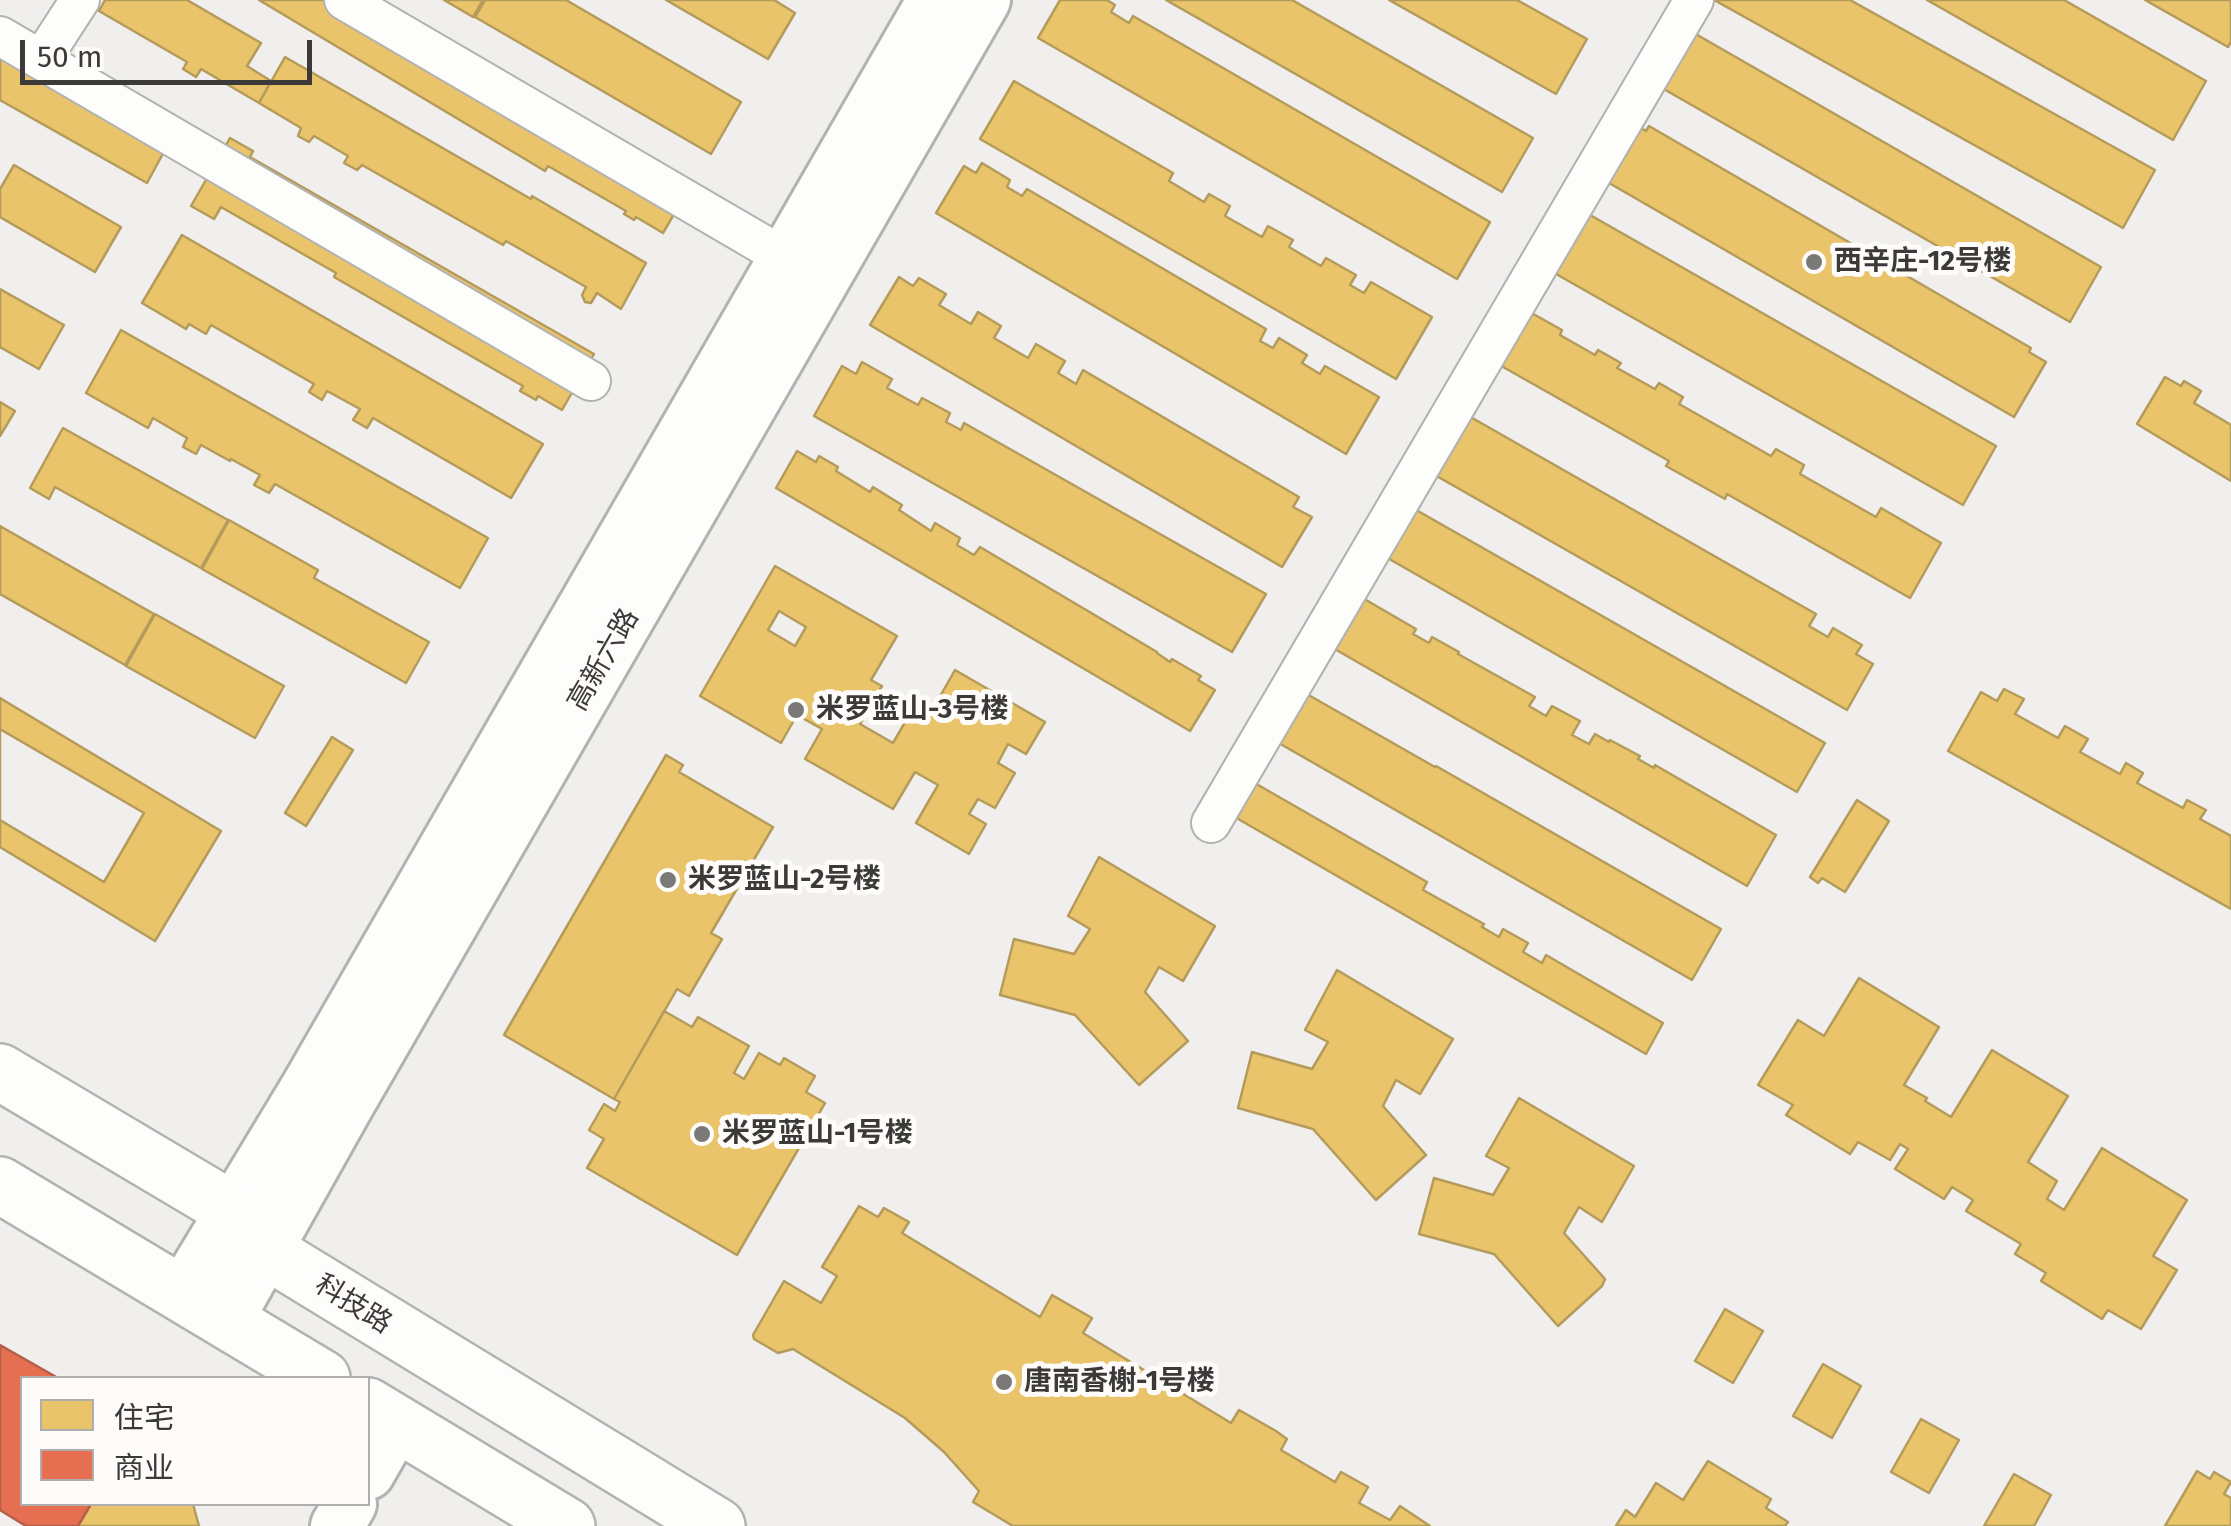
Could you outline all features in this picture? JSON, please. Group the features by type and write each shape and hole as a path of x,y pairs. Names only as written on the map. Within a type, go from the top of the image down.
{"main road":[{"name":"科技路","path":"0,1072 716,1526"},
{"path":"0,1185 319,1376"},
{"path":"382,1415 567,1526"}],"street":[{"path":"41,60 80,0"},
{"path":"344,0 804,269"},
{"name":"高新六路","path":"804,269 934,0"},
{"name":"高新六路","path":"204,1308 804,269 984,0"},
{"path":"1211,823 1694,0"},
{"path":"0,36 592,381"},
{"path":"370,1465 382,1415"}],"building: 住宅":[{"path":"105,0 187,0 261,43 247,66 271,81 259,103 201,69 196,77 183,69 187,62 99,11"},
{"path":"259,0 366,0 687,192 663,233 636,217 634,220 624,214 626,211 548,166 545,171"},
{"path":"444,0 483,0 473,17"},
{"path":"485,0 566,0 741,102 711,154 475,17"},
{"path":"666,0 774,0 795,13 768,59"},
{"path":"1060,0 1107,0 1115,5 1111,12 1129,23 1133,16 1490,222 1457,279 1038,38"},
{"path":"1166,0 1292,0 1533,138 1502,192"},
{"path":"1389,0 1517,0 1587,39 1556,94"},
{"path":"1714,0 1850,0 2155,170 2123,228"},
{"path":"1927,0 2064,0 2206,81 2173,140"},
{"path":"2145,0 2231,0 2231,42 2228,47"},
{"path":"1687,29 2101,267 2070,322 1655,84"},
{"path":"0,40 172,137 147,183 0,100"},
{"path":"285,57 646,263 621,309 597,293 591,303 585,302 582,295 586,287 362,165 357,170 344,163 348,156 314,136 309,142 298,136 301,128 259,103"},
{"path":"1014,81 1173,173 1169,181 1204,202 1209,194 1230,206 1225,216 1262,237 1268,226 1293,240 1289,247 1321,266 1326,258 1356,275 1350,285 1364,293 1371,282 1432,317 1396,379 980,139"},
{"name":"西辛庄-12号楼","path":"1629,121 1646,131 1649,126 2031,348 2029,352 2046,362 2014,417 1597,176"},
{"path":"230,138 253,151 250,157 594,354 562,410 520,391 523,386 221,207 214,219 191,206"},
{"path":"982,163 1010,180 1007,187 1022,196 1027,189 1266,329 1260,341 1273,348 1279,338 1307,355 1302,363 1320,374 1325,366 1379,397 1346,454 936,213 964,166 976,173"},
{"path":"14,165 121,227 95,272 0,217 0,189"},
{"path":"1576,207 1996,446 1963,505 1542,266"},
{"path":"182,235 543,444 511,498 373,418 367,428 353,420 360,409 327,391 322,400 309,392 314,384 211,325 206,334 189,324 186,329 142,303"},
{"path":"899,277 913,286 919,278 946,294 939,305 971,324 978,312 1001,326 994,338 1028,358 1036,344 1065,361 1058,373 1076,384 1083,370 1299,497 1293,507 1312,517 1282,567 870,325"},
{"path":"0,289 64,325 39,369 0,347"},
{"path":"1519,306 1562,330 1560,335 1595,355 1598,350 1621,363 1617,368 1655,389 1659,383 1683,397 1679,404 1771,456 1776,449 1804,465 1800,474 1876,517 1881,508 1941,543 1910,598 1727,494 1725,499 1666,466 1669,461 1489,359"},
{"path":"121,330 488,538 460,588 275,484 269,493 254,485 260,475 231,459 201,445 196,454 183,447 187,438 153,418 148,428 86,393"},
{"path":"862,362 892,379 887,388 918,405 922,398 950,413 946,422 961,430 964,423 1266,594 1232,652 814,416 842,366 856,374"},
{"path":"2165,377 2181,386 2184,381 2201,391 2194,403 2231,425 2231,481 2137,424"},
{"path":"0,402 15,411 0,436"},
{"path":"1460,411 1816,614 1809,626 1828,637 1833,628 1862,645 1856,654 1873,664 1847,710 1426,470"},
{"path":"63,428 228,520 201,568 55,487 49,499 30,488"},
{"path":"797,451 816,462 819,456 870,492 873,487 902,505 899,510 931,531 935,523 960,538 957,545 974,555 980,547 1170,662 1172,659 1201,676 1198,680 1215,690 1190,731 776,488"},
{"path":"1404,503 1825,743 1797,792 1377,552"},
{"path":"229,520 318,570 314,578 429,642 406,683 202,569"},
{"path":"0,526 154,614 125,665 0,594"},
{"name":"米罗蓝山-3号楼","path":"775,566 897,636 871,680 882,686 860,724 893,743 915,705 930,714 955,670 1045,722 1026,754 1008,744 998,763 1015,773 995,808 978,799 969,814 986,824 969,854 916,823 938,785 915,772 893,809 805,759 822,729 797,715 781,743 700,696","holes":["779,611 806,627 795,646 768,630"]},
{"path":"1354,593 1416,629 1413,634 1429,643 1432,637 1535,697 1529,706 1546,716 1552,706 1580,721 1572,735 1589,744 1595,734 1610,740 1776,835 1747,886 1326,644"},
{"path":"155,614 284,686 255,738 126,666"},
{"path":"1298,689 1721,929 1692,980 1270,738"},
{"path":"2004,689 2024,699 2015,714 2058,738 2065,726 2088,739 2080,752 2120,774 2126,763 2143,773 2137,783 2183,808 2187,800 2206,810 2200,819 2231,836 2231,909 1948,751 1981,692 1997,701"},
{"path":"0,698 221,831 155,941 0,847"},
{"path":"0,729 144,813 104,882 0,820"},
{"path":"332,737 353,750 306,826 285,813"},
{"name":"米罗蓝山-2号楼","path":"666,755 683,765 679,772 773,827 711,933 722,939 689,996 677,989 614,1099 504,1035"},
{"path":"1246,778 1427,882 1423,890 1484,924 1482,927 1499,937 1503,929 1528,943 1523,952 1542,963 1546,955 1663,1023 1646,1054 1226,812"},
{"path":"1857,800 1889,821 1845,892 1822,878 1818,883 1810,877"},
{"path":"1099,857 1215,926 1183,981 1159,967 1145,992 1188,1041 1139,1085 1075,1015 1000,995 1014,939 1074,954 1090,929 1068,916"},
{"path":"1337,970 1453,1039 1420,1094 1396,1080 1383,1106 1426,1155 1376,1200 1313,1129 1238,1108 1252,1052 1312,1069 1328,1042 1305,1030"},
{"path":"1859,978 1939,1027 1904,1085 1951,1117 1992,1050 2068,1096 2028,1162 2057,1181 2047,1199 2064,1210 2102,1148 2187,1200 2153,1256 2177,1270 2141,1329 2108,1310 2102,1319 2041,1281 2046,1273 2015,1254 2021,1244 1966,1211 1973,1200 1952,1187 1944,1199 1895,1169 1908,1149 1900,1144 1890,1160 1858,1142 1850,1154 1786,1115 1793,1105 1758,1085 1798,1020 1824,1036"},
{"name":"米罗蓝山-1号楼","path":"664,1011 692,1027 698,1017 749,1046 734,1073 744,1079 759,1053 780,1065 784,1058 815,1076 806,1092 825,1103 737,1255 587,1168 604,1139 589,1130 604,1104 615,1111 620,1102 614,1099"},
{"path":"1519,1098 1634,1166 1602,1222 1579,1207 1564,1233 1605,1279 1558,1326 1494,1254 1419,1234 1434,1178 1493,1195 1509,1168 1486,1156"},
{"name":"唐南香榭-1号楼","path":"859,1206 878,1217 884,1208 909,1222 902,1233 1040,1317 1052,1295 1092,1318 1083,1333 1231,1423 1239,1410 1287,1439 1281,1450 1335,1482 1341,1472 1368,1487 1359,1503 1390,1520 1400,1506 1430,1526 1013,1526 973,1502 979,1491 944,1452 905,1418 793,1349 778,1353 754,1339 784,1281 821,1303 837,1276 822,1267"},
{"path":"1725,1309 1763,1331 1733,1383 1695,1361"},
{"path":"1823,1364 1861,1386 1832,1438 1793,1416"},
{"path":"1921,1419 1959,1440 1929,1493 1891,1472"},
{"path":"1708,1461 1771,1499 1766,1508 1788,1522 1785,1526 1616,1526 1626,1510 1635,1517 1656,1483 1683,1500"},
{"path":"2197,1471 2210,1479 2214,1472 2231,1482 2224,1494 2231,1498 2231,1526 2165,1526"},
{"path":"2014,1474 2051,1495 2034,1526 1984,1526"},
{"path":"90,1506 194,1506 199,1526 78,1526"}],"building: 商业":[{"path":"0,1345 54,1376 20,1376 20,1506 90,1506 78,1526 26,1526 0,1510"}],"place":[{"name":"西辛庄-12号楼","path":"1814,262"},
{"name":"米罗蓝山-3号楼","path":"796,710"},
{"name":"米罗蓝山-2号楼","path":"668,880"},
{"name":"米罗蓝山-1号楼","path":"702,1134"},
{"name":"唐南香榭-1号楼","path":"1004,1382"}]}
